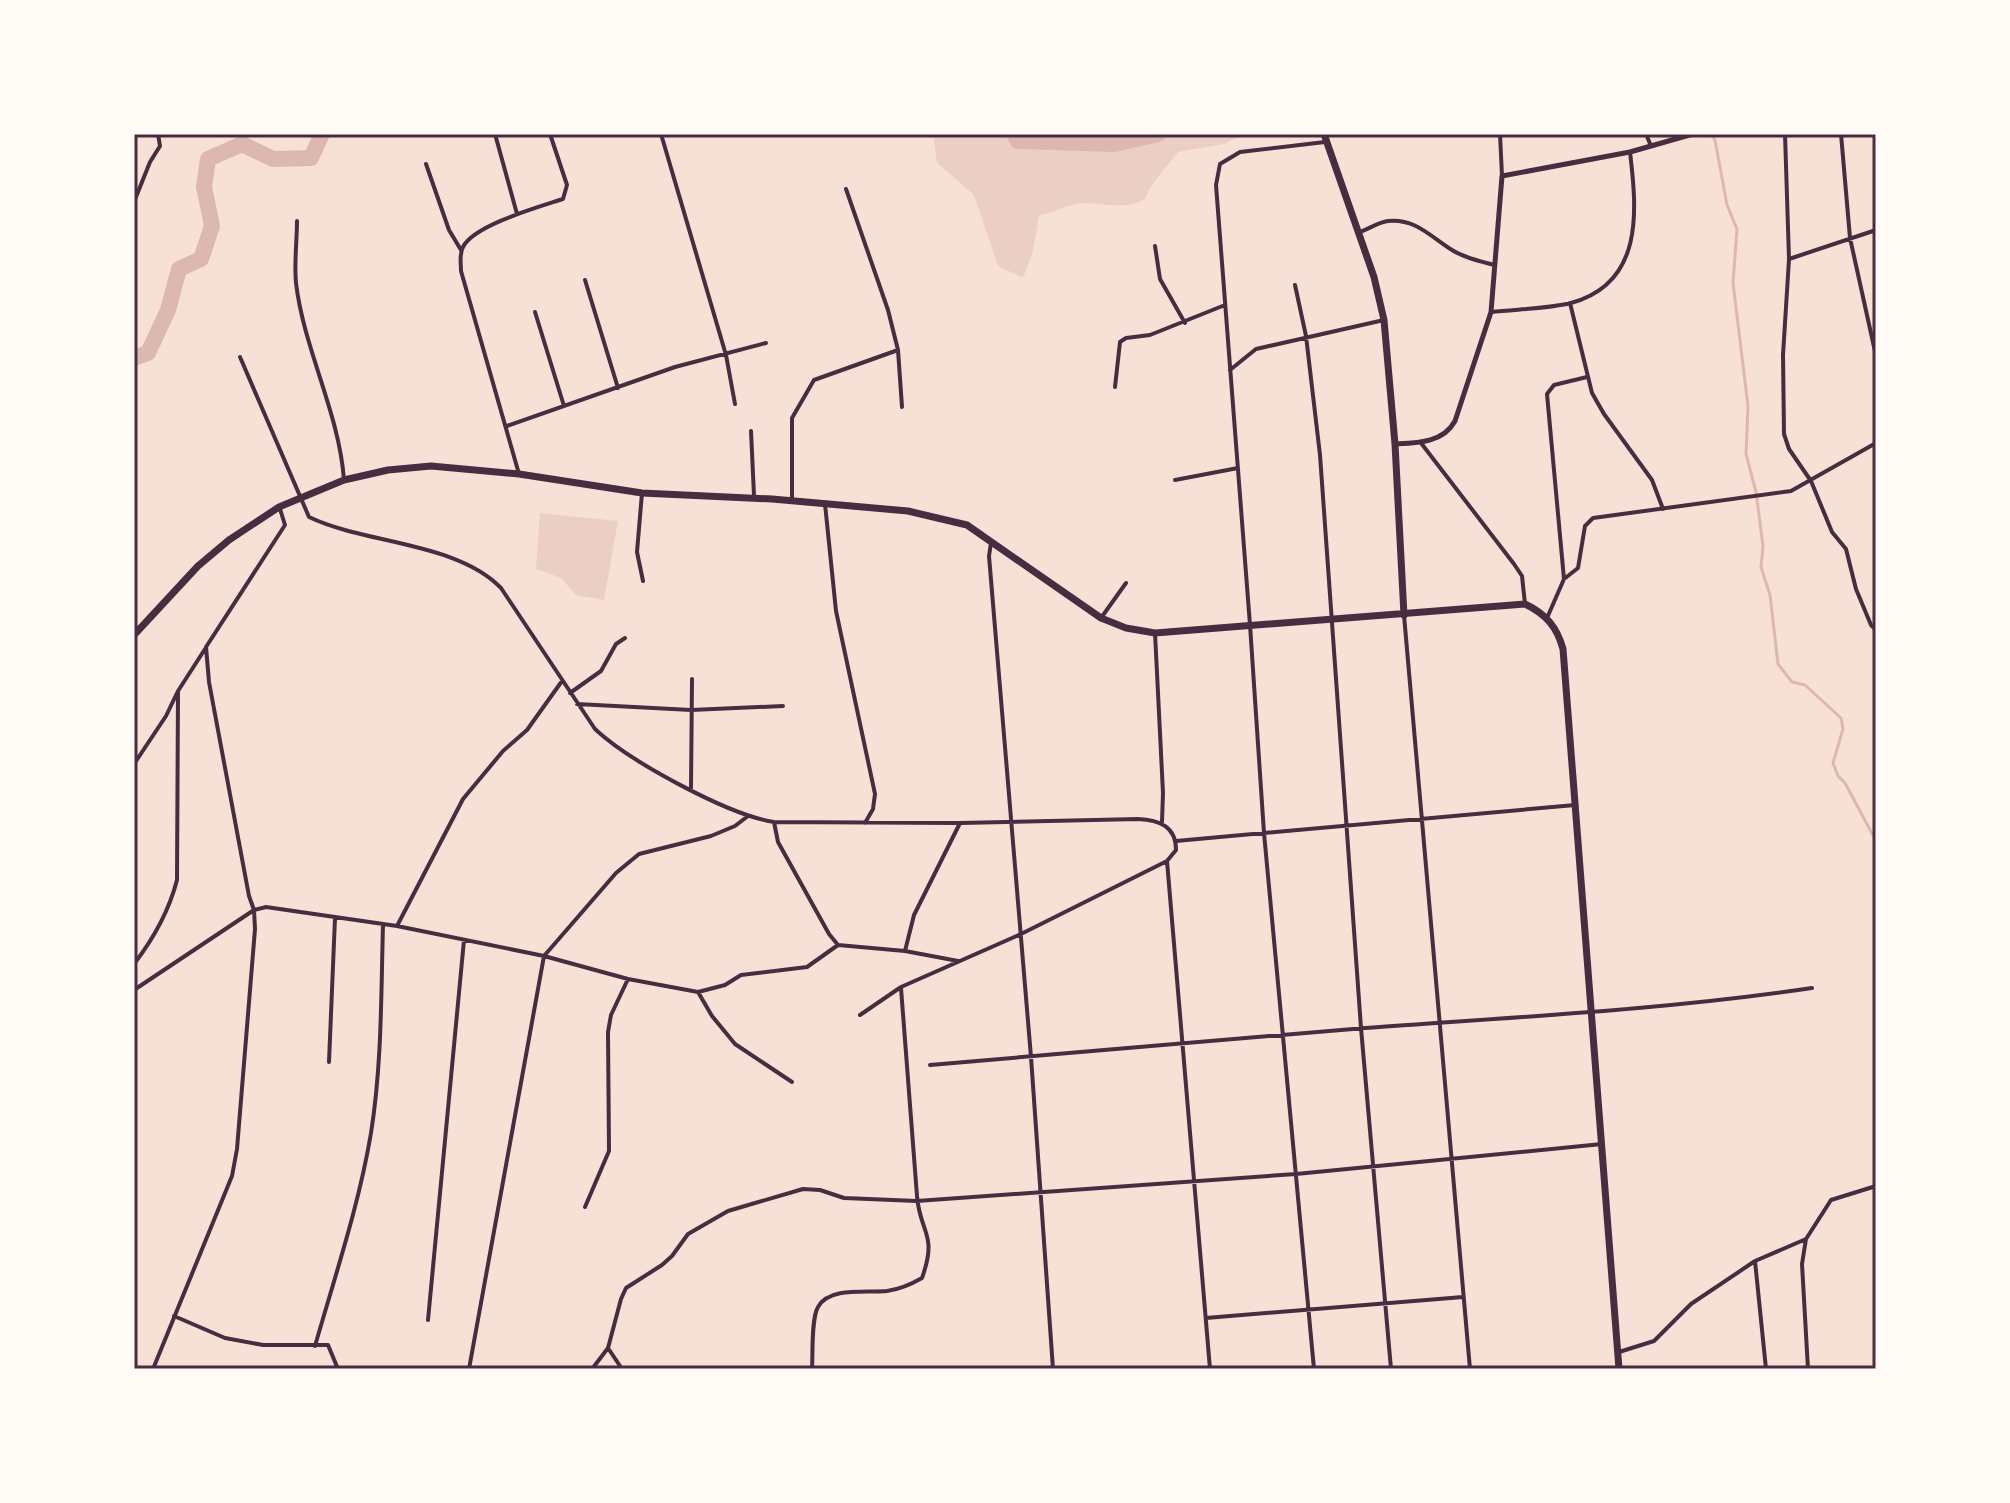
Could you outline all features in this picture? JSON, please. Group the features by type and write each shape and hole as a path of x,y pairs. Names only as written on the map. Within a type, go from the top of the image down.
{"highway":[{"path":"1324,138 1374,277 1384,320 1395,444 1404,615"},
{"path":"134,635 198,566 229,540 279,507 344,480 388,470 431,466 519,474 642,493 908,511 967,525 1101,618 1126,628 1155,633 1525,604 1547,618 1558,632 1563,649 1619,1369"}],"street":[{"path":"134,202 160,146 158,134"},
{"path":"495,134 517,214"},
{"path":"461,250 470,236 517,214 563,199 567,185 550,134"},
{"path":"661,134 726,355 735,404"},
{"path":"1395,444 1421,443 1445,433 1455,421 1491,312 1502,176 1500,134"},
{"path":"1646,134 1651,146"},
{"path":"1502,176 1630,152 1693,134"},
{"path":"1785,134 1789,259 1783,355 1784,434 1789,449 1811,481 1832,532 1846,549 1856,589 1876,630"},
{"path":"1841,134 1850,238 1876,356"},
{"path":"1314,1369 1264,833 1216,185 1220,164 1240,152 1324,138"},
{"path":"1491,312 1570,303 1606,286 1626,256 1635,220 1630,152"},
{"path":"426,164 449,230 461,250 464,283 519,474"},
{"path":"846,189 888,310 898,350 902,407"},
{"path":"297,221 296,281 342,451 344,480"},
{"path":"1358,233 1386,221 1398,221 1422,227 1451,250 1471,260 1496,265"},
{"path":"1789,259 1876,230"},
{"path":"1155,246 1160,279 1185,323"},
{"path":"585,280 618,388"},
{"path":"1295,285 1306,336 1320,455 1361,1028 1391,1369"},
{"path":"1570,303 1587,377 1604,414 1652,480 1663,509"},
{"path":"1115,387 1120,342 1185,323 1225,305"},
{"path":"535,312 564,406"},
{"path":"1230,370 1256,349 1384,320"},
{"path":"507,426 675,367 766,343"},
{"path":"792,501 792,418 814,380 898,350"},
{"path":"240,357 307,513 319,521 462,562 488,574 501,588 595,729 607,741 645,766 748,816 774,822 960,823 1138,819 1162,822 1168,827 1176,841 1176,850 1167,861 1021,934 901,987 860,1015"},
{"path":"1564,579 1547,394 1554,385 1587,377"},
{"path":"751,431 754,499"},
{"path":"1421,443 1522,576 1525,604"},
{"path":"1547,618 1564,579 1578,568 1585,526 1593,518 1791,491 1876,443"},
{"path":"1175,480 1238,468"},
{"path":"642,493 637,552 643,581"},
{"path":"825,504 836,611 875,794 873,809 865,823"},
{"path":"134,764 285,525 279,507"},
{"path":"992,540 989,556 1031,1057 1053,1369"},
{"path":"1101,618 1126,583"},
{"path":"1404,615 1470,1369"},
{"path":"1155,633 1162,822"},
{"path":"570,693 601,671 616,644 625,638"},
{"path":"153,1369 232,1176 237,1149 255,929 254,910 209,682 206,647"},
{"path":"691,789 692,679"},
{"path":"397,926 463,799 503,751 527,730 562,681"},
{"path":"134,964 171,903 177,880 178,691"},
{"path":"577,704 691,710 783,706"},
{"path":"1176,841 1575,805"},
{"path":"469,1369 544,956 616,873 639,854 711,836 735,826 748,816"},
{"path":"774,822 778,842 838,945 905,951 959,961"},
{"path":"905,951 911,924 960,823"},
{"path":"1167,861 1210,1369"},
{"path":"134,990 254,910 266,907 397,926 698,992 725,985 741,975 807,967 838,945"},
{"path":"329,1062 335,918"},
{"path":"315,1346 351,1220 371,1133 380,1041 383,925"},
{"path":"428,1320 464,940"},
{"path":"585,1207 609,1151 608,1032 611,1015 628,979"},
{"path":"812,1369 816,1310 824,1299 860,1289 883,1292 906,1287 922,1278 929,1259 930,1241 917,1201 901,987"},
{"path":"930,1065 1361,1028 1591,1013 1723,1001 1812,988"},
{"path":"698,992 712,1016 735,1044 792,1082"},
{"path":"592,1369 608,1348 626,1288 672,1256 688,1234 728,1211 803,1189 820,1190 844,1198 917,1201 1296,1174 1602,1144"},
{"path":"1808,1369 1802,1264 1806,1239 1831,1200 1876,1186"},
{"path":"1618,1352 1654,1341 1691,1304 1755,1261 1806,1239"},
{"path":"1755,1261 1766,1369"},
{"path":"1206,1318 1464,1297"},
{"path":"174,1316 225,1338 263,1345 328,1345 338,1369"},
{"path":"608,1348 622,1369"}],"shaded area":[{"path":"933,134 1245,134 1224,144 1178,152 1155,180 1145,199 1137,203 1122,206 1078,204 1039,216 1033,251 1023,278 998,266 974,195 937,163"},
{"path":"540,513 618,521 604,600 576,595 561,578 536,569"}],"waterway":[{"path":"134,358 148,353 168,310 179,269 201,259 212,226 204,187 208,159 242,144 273,159 311,158 322,134"},
{"path":"1014,134 1018,141 1115,144 1158,134"},
{"path":"1711,134 1715,140 1727,205 1737,229 1733,283 1748,406 1746,454 1756,492 1763,546 1761,567 1770,595 1778,664 1792,682 1805,685 1841,718 1843,729 1833,763 1876,841"}]}
